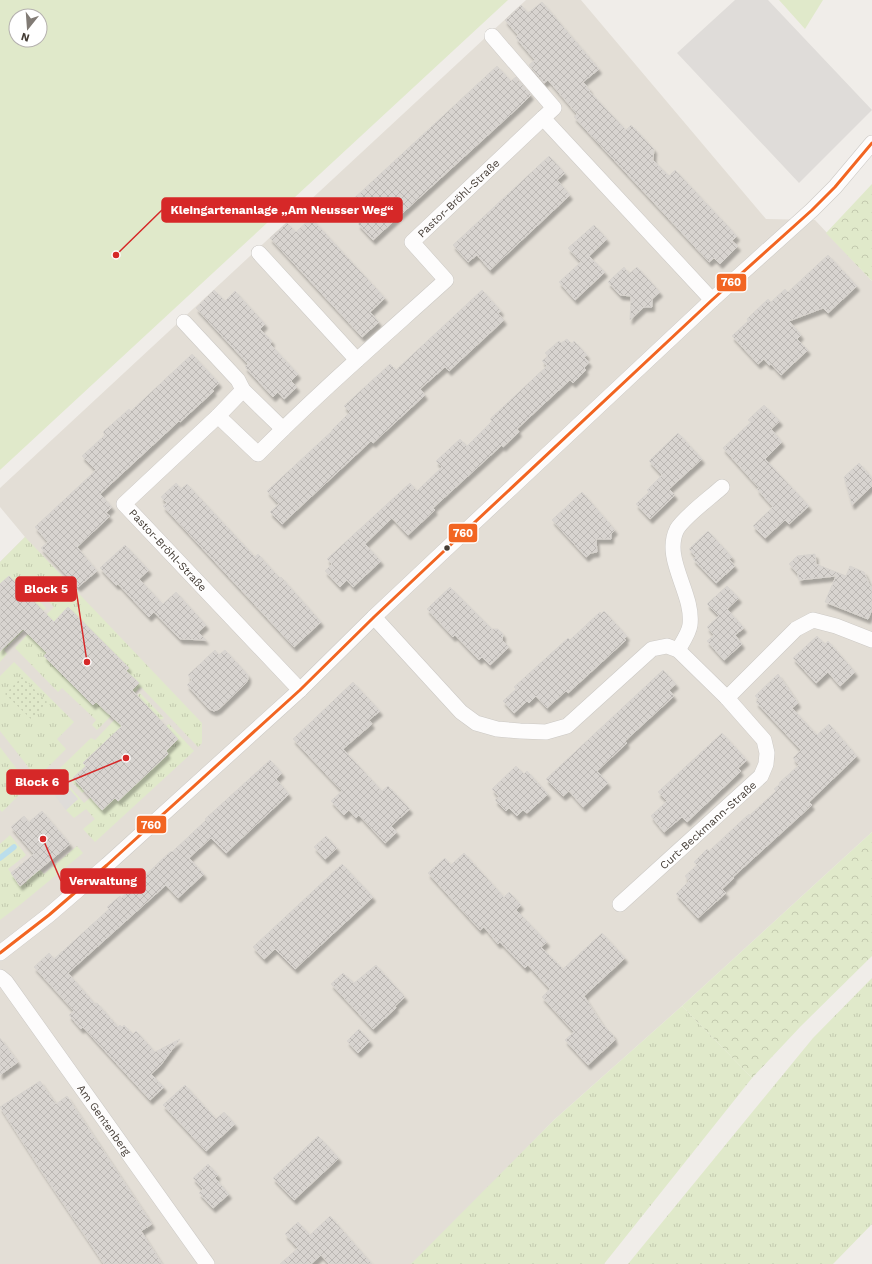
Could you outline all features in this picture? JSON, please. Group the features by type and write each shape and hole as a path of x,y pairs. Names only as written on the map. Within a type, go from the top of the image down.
{"street":[{"name":"Pastor-Bröhl-Straße","path":"218,416 258,454 357,360 446,280 412,242 554,108 492,36"},
{"path":"543,118 712,300"},
{"path":"0,953 49,915 107,865 255,729 300,690 374,617 712,300 812,210 835,187 872,143"},
{"path":"259,253 357,360"},
{"path":"184,322 238,380 243,390 283,429"},
{"name":"Pastor-Bröhl-Straße","path":"243,390 218,416 124,504 300,690"},
{"path":"374,617 461,712 476,723 497,729 546,732 567,726 652,649 667,646 678,650 690,626 688,599 673,555 673,545 677,530 682,522 722,487"},
{"path":"727,698 796,629 813,620 836,626 872,640"},
{"name":"Curt-Beckmann-Straße","path":"620,904 761,776 766,764 767,753 764,740 727,698 678,650"},
{"name":"Am Gentenberg","path":"0,977 6,982 207,1264"}],"shaded area":[{"path":"526,0 581,0 766,219 815,220 872,281 872,832 682,1006 554,1120 414,1264 0,1264 0,562 25,537 0,507 0,488"},
{"path":"735,0 768,0 872,110 799,183 677,53"},
{"path":"55,773 78,799 66,810 45,783"}],"green space":[{"path":"0,0 508,0 0,470"},
{"path":"779,0 823,0 805,29"},
{"path":"872,184 872,281 826,233"},
{"path":"25,537 202,723 202,743 198,747 141,687 129,698 127,695 139,683 126,671 129,668 81,620 65,610 52,624 45,616 54,607 28,581 21,588 9,576 0,584 0,562"},
{"path":"30,592 46,608 4,650 7,654 0,662 0,652 30,622 27,594"},
{"path":"40,621 47,653 44,656 93,705 96,702 108,714 121,701 123,704 97,730 92,725 96,720 62,688 58,692 15,648"},
{"path":"14,662 74,722 57,739 66,749 37,778 0,731 0,676"},
{"path":"22,677 47,702 31,719 5,694"},
{"path":"140,693 164,718 161,720 149,708 133,716 83,763 86,766 73,778 85,791 82,793 60,768 91,738 95,740"},
{"path":"169,724 194,751 95,842 83,829 95,819 86,809 74,818 66,810 78,799 55,773 57,772 84,803 91,797 115,798 118,801 168,754 166,751 178,739 166,726"},
{"path":"0,747 29,785 2,812 0,810"},
{"path":"872,832 872,956 801,1026 752,1078 682,1006"},
{"path":"10,835 26,855 8,869 21,886 27,882 16,868 30,859 44,874 77,846 83,853 0,920 0,844"},
{"path":"872,978 872,1224 833,1264 628,1264 813,1038"},
{"path":"682,1006 752,1078 604,1264 411,1264 554,1120"}],"building":[{"path":"542,2 599,69 583,82 590,90 589,91 626,130 631,125 654,149 653,160 669,176 675,170 737,236 732,241 738,246 720,264 714,258 709,262 574,117 577,114 548,80 544,83 529,65 535,60 516,38 518,35 505,20 521,5 528,13"},
{"path":"497,66 511,81 516,77 531,95 373,240 358,224 364,218 350,202"},
{"path":"549,156 565,173 557,180 570,195 490,270 477,255 468,262 453,245"},
{"path":"311,218 385,298 370,312 379,322 362,337 270,238 287,223 296,232"},
{"path":"594,225 607,239 589,256 605,272 575,300 559,282 581,262 568,248"},
{"path":"828,255 857,286 828,313 823,308 789,321 801,335 797,339 808,350 781,375 764,359 758,364 732,336 768,299 771,302 785,289 788,292"},
{"path":"624,267 629,274 637,267 660,292 652,299 652,307 644,307 630,320 631,296 620,295 608,282"},
{"path":"214,290 225,301 235,291 265,324 260,329 272,341 270,344 298,374 291,381 297,387 284,399 278,392 273,397 245,367 248,364 196,308"},
{"path":"482,290 501,311 498,313 504,320 449,371 445,367 420,389 425,395 373,443 371,441 282,524 270,512 279,504 267,491 332,431 350,412 344,406 390,364 396,370"},
{"path":"567,339 572,344 574,341 587,355 584,357 589,362 584,368 586,370 573,383 570,380 547,401 517,429 519,432 503,447 502,445 433,508 435,510 408,535 392,518 365,544 381,561 353,587 347,580 340,587 325,571 332,564 327,559 410,483 417,491 442,467 436,461 460,439 467,446 492,421 490,419 547,366 542,361 548,356 545,353 559,341 561,343"},
{"path":"192,354 219,383 212,390 214,391 180,422 179,421 100,494 112,507 106,513 110,516 77,547 97,571 78,587 41,548 48,542 35,527 96,470 82,456 105,435 103,432 129,409 131,411"},
{"path":"764,405 780,421 771,429 782,442 765,459 809,506 789,524 785,520 765,538 753,526 773,507 757,489 759,488 723,448 751,422 748,420"},
{"path":"678,433 702,459 669,489 675,495 650,519 636,504 649,492 647,490 662,475 649,461"},
{"path":"859,463 872,478 872,486 852,505 844,477"},
{"path":"176,483 181,489 187,484 255,557 258,554 280,578 281,577 321,622 294,647 163,506 167,503 161,497"},
{"path":"582,492 615,530 611,534 611,539 596,539 597,552 591,553 586,557 552,520"},
{"path":"708,531 732,557 729,559 735,566 716,583 693,559 696,557 689,549"},
{"path":"125,545 149,570 139,579 163,604 176,592 206,625 198,632 206,640 180,639 154,612 149,617 118,584 116,585 100,568"},
{"path":"815,554 816,564 846,576 850,566 864,572 870,586 872,587 872,610 868,619 825,602 836,576 799,580 798,574 789,564 797,556"},
{"path":"9,576 54,622 68,607 129,668 126,671 139,683 132,690 178,739 166,751 168,754 118,801 115,798 102,810 73,778 86,766 83,763 122,726 96,702 93,705 44,656 47,653 23,629 0,651 0,584"},
{"path":"727,586 739,598 727,609 744,628 735,635 742,644 724,660 707,641 714,635 707,627 719,616 707,604"},
{"path":"450,587 492,629 498,629 503,634 502,640 509,647 490,665 482,657 479,660 455,635 453,637 427,609"},
{"path":"604,611 627,636 624,639 626,640 568,693 566,691 547,708 536,696 529,703 527,701 514,713 503,701 516,689 514,687 568,638 570,640 600,612 601,614"},
{"path":"817,636 825,644 828,641 855,672 840,686 828,672 816,683 793,658"},
{"path":"215,650 219,655 225,650 248,675 248,679 246,683 219,709 214,711 209,709 187,685 192,680 188,675"},
{"path":"663,670 676,684 669,690 674,696 625,741 627,743 597,771 608,783 583,807 569,791 563,796 546,779"},
{"path":"778,674 798,703 792,708 817,735 829,724 857,756 809,802 812,805 733,877 734,878 722,889 726,893 698,918 676,894 689,881 685,876 697,865 694,862 707,849 709,851 776,791 774,789 780,784 779,783 799,765 793,758 801,750 756,702 759,699 755,696"},
{"path":"353,682 380,711 369,720 372,724 343,749 382,791 388,786 410,809 391,826 397,832 385,843 359,815 356,818 349,810 344,815 331,801 342,791 293,739"},
{"path":"722,733 747,760 738,768 741,771 687,822 682,817 664,832 651,816 667,801 658,792"},
{"path":"270,760 282,773 276,779 289,794 226,853 211,838 189,858 204,874 178,898 166,885 68,973 95,1004 97,1003 118,1027 120,1025 122,1027 124,1025 133,1034 136,1031 155,1052 180,1039 160,1066 151,1074 164,1087 150,1100 83,1027 81,1029 69,1015 74,1011 34,967 49,953 54,959 109,909 107,907 120,896 121,898"},
{"path":"516,766 524,774 527,771 548,794 527,813 523,810 517,816 509,808 506,811 495,800 499,797 492,789"},
{"path":"42,811 70,844 20,886 11,873 34,854 11,827 24,816 29,822"},
{"path":"326,836 337,848 325,859 314,847"},
{"path":"464,853 504,897 509,892 521,905 516,910 547,942 541,947 563,969 602,933 625,958 584,996 602,1024 614,1036 613,1037 615,1040 588,1065 565,1040 574,1032 542,997 550,989 528,965 525,968 500,942 498,944 484,927 480,930 428,873 445,858 451,865"},
{"path":"342,864 373,897 295,969 275,949 264,959 253,947"},
{"path":"376,965 405,997 395,1006 396,1008 373,1029 331,984 343,973 354,983"},
{"path":"359,1029 370,1041 358,1053 347,1041"},
{"path":"0,1038 18,1062 0,1075"},
{"path":"40,1081 56,1104 67,1096 152,1224 141,1231 162,1264 104,1264 44,1175 0,1107"},
{"path":"185,1085 216,1119 224,1112 235,1124 206,1151 163,1105"},
{"path":"318,1136 339,1158 294,1200 273,1178"},
{"path":"208,1164 218,1175 215,1178 229,1194 213,1208 199,1193 203,1189 193,1178"},
{"path":"330,1216 372,1264 329,1264 321,1255 311,1264 280,1264 298,1248 285,1234 298,1222 310,1235"}],"waterway":[{"path":"0,858 14,847"}],"transit line":[{"name":"760","path":"0,953 49,915 107,865 300,690 443,552 712,300 812,210 835,187 872,143"}],"place":[{"name":"Kleingartenanlage „Am Neusser Weg“","path":"116,255"},
{"name":"Block 5","path":"87,662"},
{"name":"Block 6","path":"126,758"},
{"name":"Verwaltung","path":"43,839"}]}
